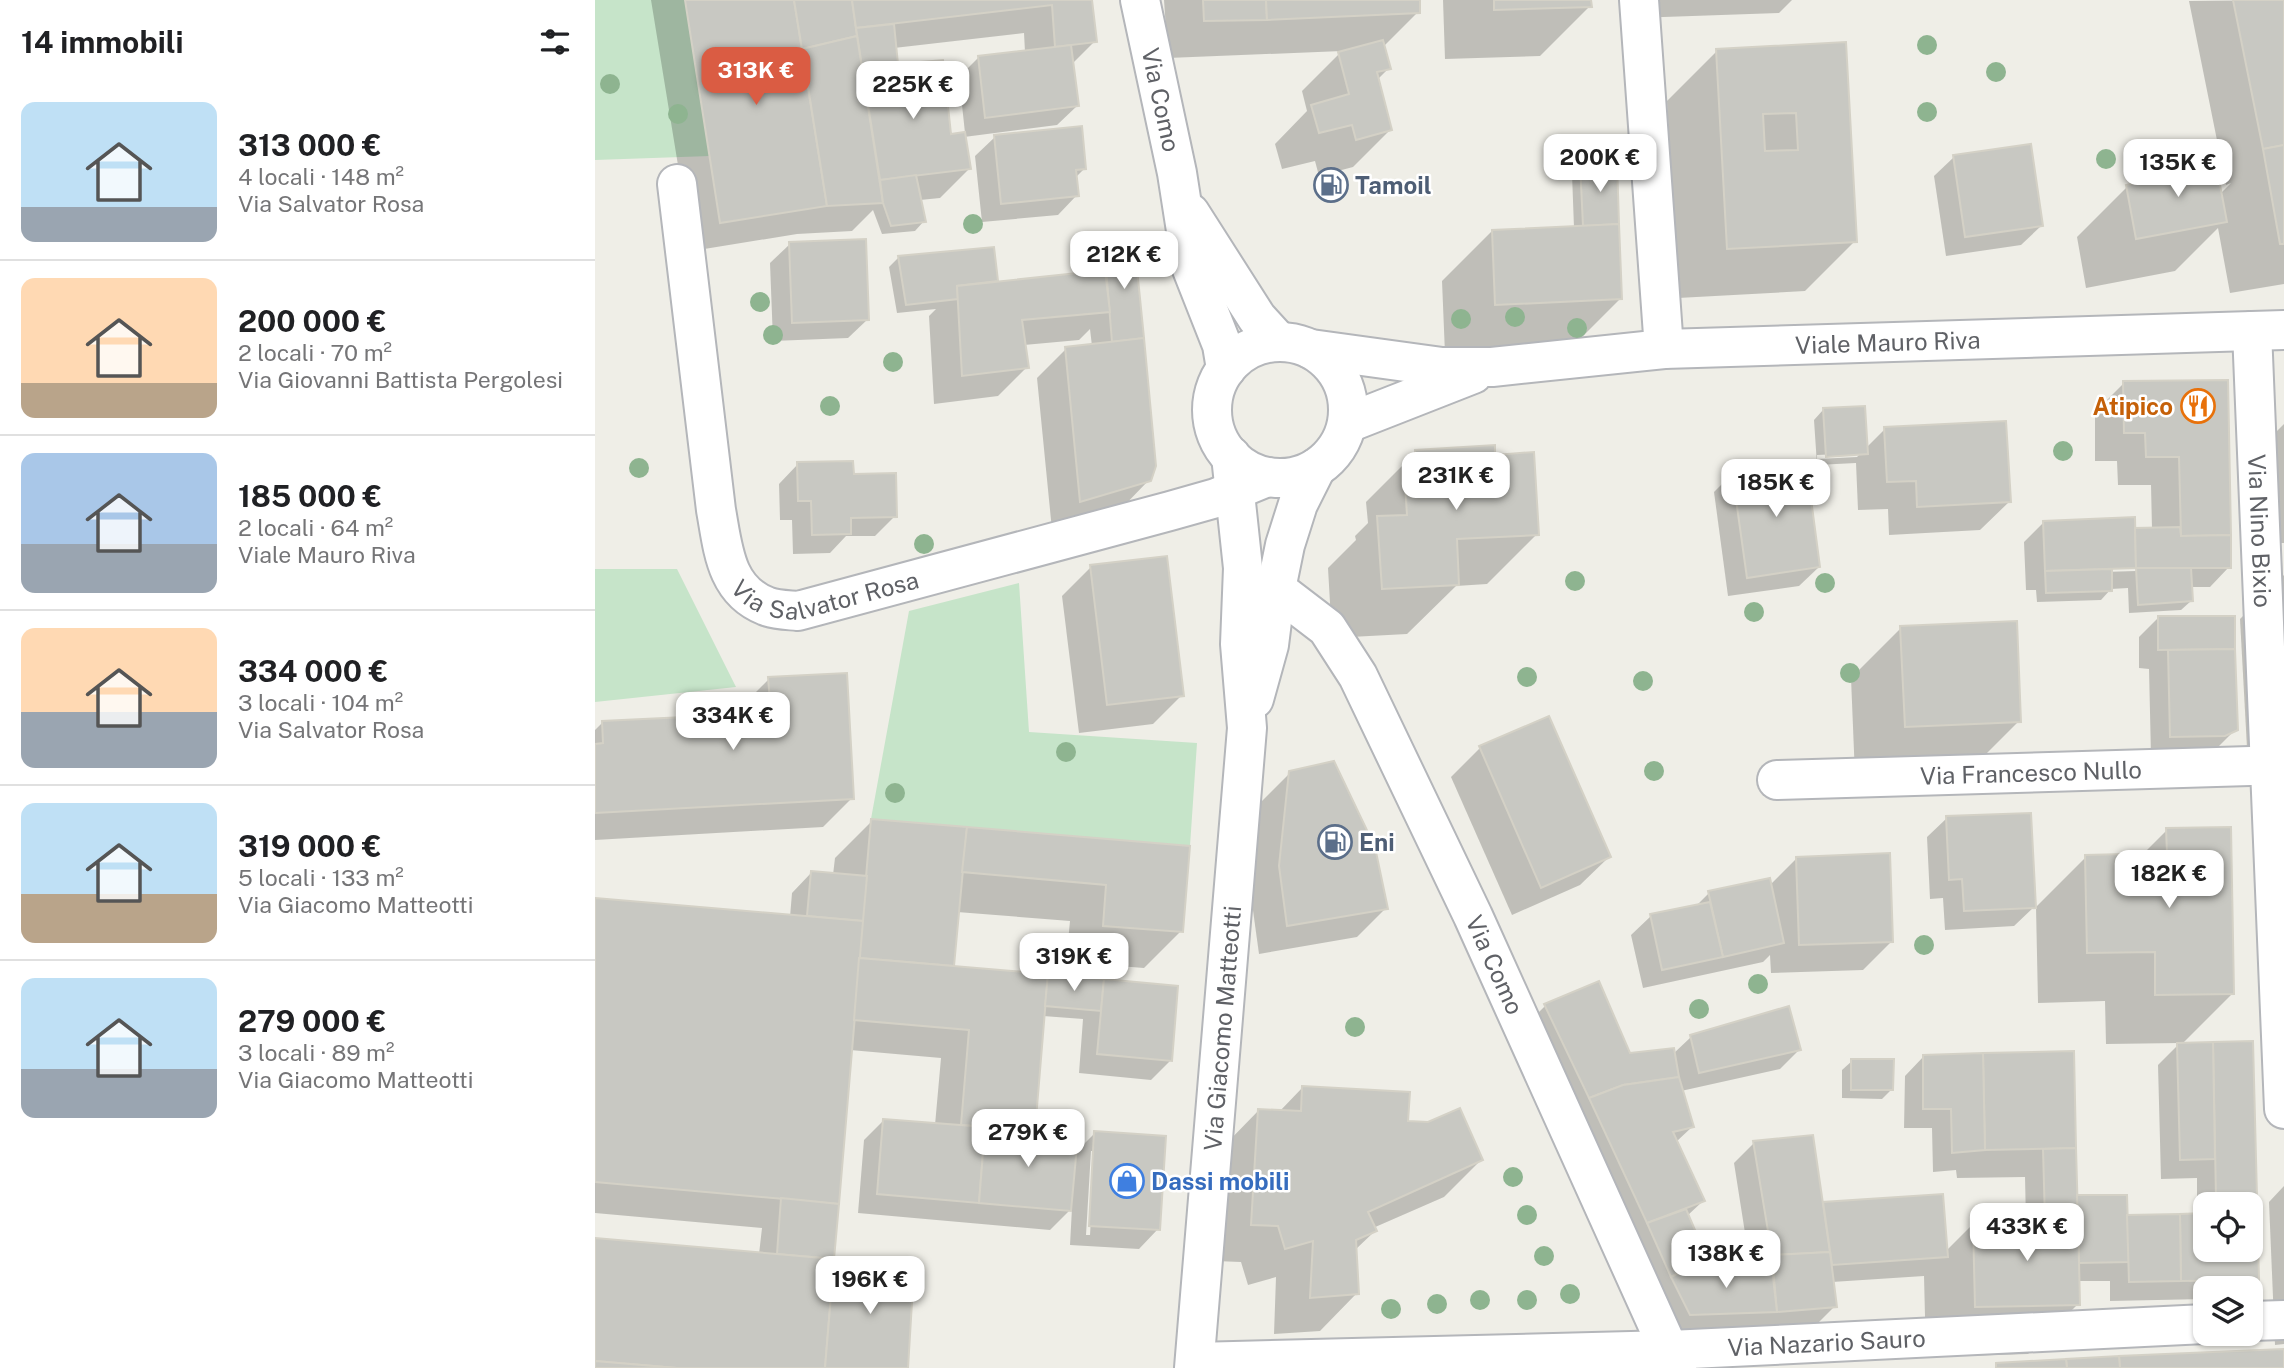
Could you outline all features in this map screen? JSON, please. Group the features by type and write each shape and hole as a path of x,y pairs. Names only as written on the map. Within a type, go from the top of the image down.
{"street":[{"name":"Via Como","path":"1140,0 1181,200 1192,269 1222,345 1226,369"},
{"path":"1639,0 1664,349"},
{"name":"Via Salvator Rosa","path":"677,184 716,510 731,577 745,595 768,607 798,611 1170,511 1216,498 1245,474"},
{"name":"Via Como","path":"1181,200 1257,318 1294,345"},
{"name":"Viale Mauro Riva","path":"1294,345 1442,367 1492,367 1664,349 2268,330"},
{"name":"Via Nino Bixio","path":"2268,330 2284,1109"},
{"path":"1294,345 1330,363 1343,383 1349,406 1348,424 1339,446 1316,468 1291,477 1245,474 1224,449 1214,427 1212,407 1217,383 1226,369 1254,346 1294,345"},
{"name":"Viale Mauro Riva","path":"1348,424 1492,367"},
{"name":"Via Giacomo Matteotti","path":"1247,728 1269,645 1285,545 1298,504 1316,468"},
{"name":"Via Giacomo Matteotti","path":"1195,1365 1247,728 1240,645 1245,474"},
{"name":"Via Como","path":"1276,589 1327,628 1358,676 1473,916 1674,1359"},
{"name":"Via Francesco Nullo","path":"1777,780 2277,765"},
{"path":"2263,1321 2284,1320"},
{"name":"Via Nazario Sauro","path":"1195,1365 1674,1359 2193,1325"}],"green space":[{"path":"595,0 685,0 710,156 595,160"},
{"path":"595,569 677,569 736,687 595,702"},
{"path":"1019,583 1029,732 1197,743 1190,846 871,819 909,611"}],"building":[{"path":"685,0 794,0 827,206 720,223"},
{"path":"794,0 852,0 857,36 802,49"},
{"path":"852,0 1092,0 1097,42 1055,47 1052,5 856,28"},
{"path":"1203,0 1266,0 1267,20 1204,21"},
{"path":"1266,0 1420,0 1420,13 1267,20"},
{"path":"1494,0 1591,0 1592,7 1494,10"},
{"path":"2233,0 2284,0 2284,145 2263,149"},
{"path":"894,24 898,64 862,67 856,28"},
{"path":"857,36 883,203 827,206 802,49"},
{"path":"1383,40 1391,69 1377,72 1392,130 1356,140 1352,125 1319,133 1311,105 1349,94 1338,52"},
{"path":"1846,42 1857,242 1727,249 1716,49","holes":["1796,113 1798,150 1765,151 1763,114"]},
{"path":"1071,45 1079,106 985,118 978,56"},
{"path":"943,60 951,134 965,132 971,169 880,180 862,67"},
{"path":"1082,126 1086,169 1076,170 1079,196 1001,204 994,135"},
{"path":"2031,144 2043,226 1965,237 1953,155"},
{"path":"2284,145 2284,244 2280,244 2263,149"},
{"path":"2214,153 2227,222 2136,239 2126,185 2172,176 2169,161"},
{"path":"1617,162 1619,224 1583,226 1580,163"},
{"path":"916,175 926,222 891,226 883,203 880,180"},
{"path":"1619,224 1622,299 1495,305 1492,230"},
{"path":"866,239 869,320 792,323 789,242"},
{"path":"1134,239 1144,338 1112,342 1104,243"},
{"path":"994,247 998,281 957,286 958,299 906,305 898,256"},
{"path":"1105,270 1110,312 1022,320 1029,368 962,376 957,286"},
{"path":"1144,338 1156,466 1151,481 1080,502 1065,347"},
{"path":"2228,380 2231,535 2181,536 2179,457 2146,457 2145,433 2124,433 2123,381"},
{"path":"1865,406 1868,454 1826,457 1823,408"},
{"path":"2006,421 2011,502 1917,507 1916,481 1887,482 1884,427"},
{"path":"1495,445 1495,455 1534,452 1539,535 1457,539 1459,585 1382,589 1377,516 1407,515 1405,484 1418,484 1415,450"},
{"path":"853,461 854,474 896,473 897,517 851,518 851,534 812,535 811,501 798,501 797,462"},
{"path":"1806,461 1820,567 1747,578 1732,471"},
{"path":"2135,517 2136,568 2045,571 2043,521"},
{"path":"2180,527 2181,536 2231,535 2231,568 2136,568 2135,528"},
{"path":"1167,556 1184,696 1107,705 1090,565"},
{"path":"2136,568 2191,568 2193,601 2138,605"},
{"path":"2112,569 2112,591 2046,593 2045,571"},
{"path":"2158,616 2235,616 2235,649 2158,650"},
{"path":"2017,621 2021,722 1905,727 1900,626"},
{"path":"2235,649 2238,730 2225,736 2170,737 2168,650"},
{"path":"847,673 854,799 595,813 595,744 603,743 602,721 685,717 685,707 770,702 768,677"},
{"path":"1549,716 1611,857 1541,888 1479,746"},
{"path":"1334,761 1375,847 1388,909 1287,926 1279,866 1289,771"},
{"path":"2031,813 2036,908 1964,911 1962,879 1949,880 1946,816"},
{"path":"871,819 967,827 954,966 859,958"},
{"path":"967,827 1190,846 1183,932 1103,926 1106,885 962,872"},
{"path":"2231,827 2234,994 2155,995 2155,952 2087,953 2085,855 2167,853 2166,828"},
{"path":"1890,853 1893,942 1799,945 1796,857"},
{"path":"811,871 867,876 863,921 807,916"},
{"path":"1770,878 1784,943 1723,957 1708,891"},
{"path":"595,898 863,921 839,1204 595,1182"},
{"path":"1710,902 1723,957 1662,970 1650,914"},
{"path":"859,958 1048,974 1035,1131 961,1125 969,1030 854,1020"},
{"path":"1048,974 1104,979 1101,1011 1045,1006"},
{"path":"1104,979 1178,986 1172,1061 1097,1054"},
{"path":"1599,981 1630,1053 1674,1048 1679,1077 1623,1085 1589,1098 1544,1004"},
{"path":"1789,1006 1801,1050 1699,1073 1690,1035"},
{"path":"2253,1041 2257,1192 2216,1192 2213,1042"},
{"path":"2213,1042 2215,1159 2180,1160 2177,1043"},
{"path":"2074,1051 2076,1148 1985,1150 1983,1053"},
{"path":"1983,1053 1985,1150 1952,1153 1951,1109 1923,1109 1923,1055"},
{"path":"1851,1059 1894,1059 1893,1090 1851,1090"},
{"path":"1679,1077 1694,1127 1673,1132 1705,1201 1647,1223 1589,1098 1623,1085"},
{"path":"1302,1086 1410,1092 1408,1121 1428,1122 1460,1108 1483,1160 1368,1212 1377,1231 1356,1240 1359,1294 1310,1298 1313,1241 1285,1249 1278,1226 1251,1225 1258,1109 1301,1111"},
{"path":"883,1119 985,1127 979,1203 877,1194"},
{"path":"985,1127 1078,1135 1071,1211 979,1203"},
{"name":"Dassi mobili","path":"1094,1131 1166,1136 1160,1230 1089,1226"},
{"path":"1813,1135 1830,1252 1772,1255 1753,1141"},
{"path":"2076,1148 2078,1219 2045,1220 2043,1149"},
{"path":"1943,1194 1948,1257 1832,1265 1823,1202"},
{"path":"2077,1195 2127,1195 2129,1262 2079,1263"},
{"path":"781,1198 839,1204 834,1259 777,1254"},
{"path":"1686,1209 1707,1258 1671,1277 1647,1223"},
{"path":"2193,1213 2193,1262 2259,1262 2259,1276 2193,1276 2193,1281 2181,1281 2180,1214"},
{"path":"2180,1214 2181,1281 2129,1282 2127,1215"},
{"path":"2078,1219 2080,1305 1975,1307 1973,1222"},
{"path":"595,1238 834,1259 825,1368 677,1368 595,1361"},
{"path":"1830,1252 1837,1307 1777,1312 1772,1255"},
{"path":"1707,1258 1720,1272 1772,1268 1777,1312 1690,1315 1671,1277"},
{"path":"834,1259 914,1269 908,1368 825,1368"},
{"path":"2284,1349 2284,1368 2120,1368 2119,1356"},
{"path":"2119,1356 2120,1368 2067,1368 2066,1359"},
{"path":"2066,1359 2067,1368 1996,1368 1996,1363"},
{"path":"595,1361 677,1368 595,1368"}],"place":[{"name":"Tamoil","path":"1331,185"},
{"name":"Atipico","path":"2198,406"},
{"name":"Eni","path":"1335,842"},
{"name":"Dassi mobili","path":"1127,1181"}]}
